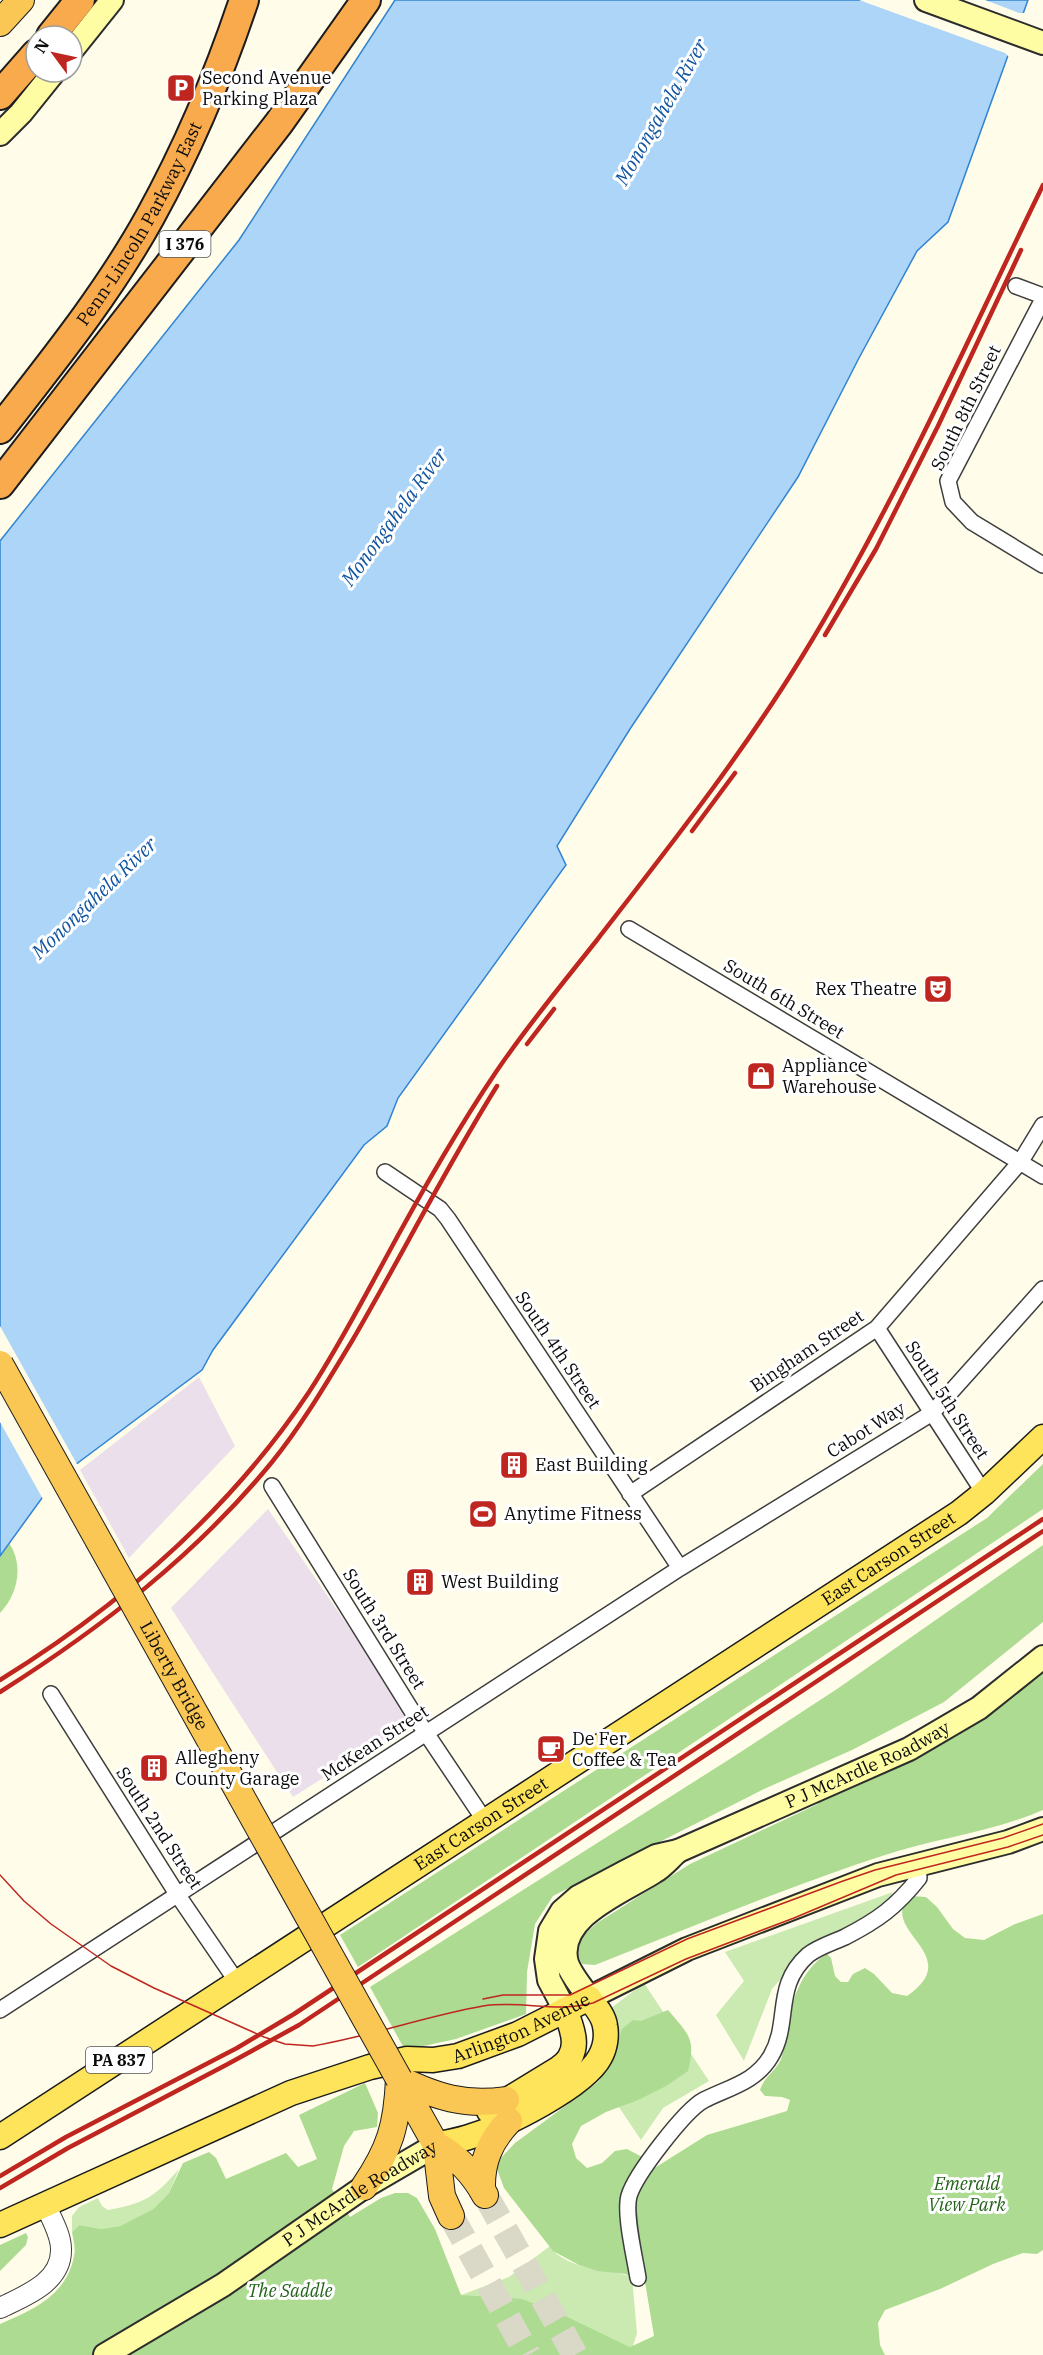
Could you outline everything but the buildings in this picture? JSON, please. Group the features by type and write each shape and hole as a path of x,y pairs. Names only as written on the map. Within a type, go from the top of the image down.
{"highway":[{"path":"0,23 21,0"},
{"path":"61,24 80,0"},
{"name":"Penn-Lincoln Parkway East","path":"0,429 96,302 149,218 206,103 244,0"},
{"name":"Penn-Lincoln Parkway East","path":"0,484 279,123 366,0"},
{"path":"0,95 24,68"},
{"name":"Liberty Bridge","path":"0,1364 436,2145"},
{"path":"364,2187 385,2152 394,2129 399,2079 448,2099 482,2103 508,2111 489,2149 482,2178 484,2193 474,2176 461,2161 436,2145"},
{"path":"436,2145 442,2196 451,2216"}],"main road":[{"path":"84,35 112,0"},
{"path":"926,0 1043,43"},
{"path":"0,134 17,118 44,84"},
{"name":"East Carson Street","path":"0,2137 959,1513 984,1493 1043,1437"},
{"name":"P J McArdle Roadway","path":"508,2111 571,2057 575,2038 560,2000 549,1980 546,1966 546,1948 550,1931 562,1911 579,1897 656,1856 678,1851 909,1749 979,1708 1043,1657"},
{"name":"Arlington Avenue","path":"0,2225 291,2093 370,2067 407,2060 433,2060 458,2056 518,2034 560,2000 750,1923 878,1875 1008,1842 1043,1829"},
{"name":"P J McArdle Roadway","path":"508,2111 548,2100 577,2080 600,2058 606,2039 605,2024 569,1967 566,1956 568,1938 575,1925 593,1908 656,1871 678,1851"},
{"path":"436,2145 471,2137 508,2111"},
{"name":"P J McArdle Roadway","path":"105,2355 223,2285 364,2187 436,2145"}],"street":[{"path":"1016,286 1043,298"},
{"name":"South 8th Street","path":"1043,298 948,481 953,502 972,522 1043,565"},
{"name":"South 6th Street","path":"629,929 1043,1176"},
{"name":"Bingham Street","path":"630,1494 877,1328 1021,1161 1043,1125"},
{"name":"South 4th Street","path":"385,1172 440,1209 448,1219 680,1568"},
{"name":"Cabot Way","path":"680,1568 932,1413 1043,1289"},
{"name":"South 5th Street","path":"877,1328 984,1493"},
{"name":"South 3rd Street","path":"272,1486 426,1732 486,1821"},
{"name":"McKean Street","path":"0,2010 680,1568"},
{"name":"South 2nd Street","path":"51,1694 177,1894 237,1982"},
{"path":"638,2278 629,2215 629,2197 637,2178 687,2114 703,2101 757,2075 772,2055 780,2030 784,1994 792,1975 809,1954 870,1924 901,1901 919,1878 918,1864"},
{"path":"0,2308 39,2289 50,2278 57,2265 61,2250 60,2242 45,2204"}],"shaded area":[{"path":"199,1377 235,1446 129,1558 80,1470"},
{"path":"268,1509 413,1721 293,1797 171,1608"}],"green space":[{"path":"1043,1464 1043,1509 358,1967 340,1935 987,1518"},
{"path":"9,1543 16,1561 17,1579 11,1597 0,1613 0,1556"},
{"path":"1043,1545 1043,1622 944,1702 852,1750 764,1789 553,1896 535,1924 527,1972 526,2014 456,2039 405,2050 370,1987 837,1689"},
{"path":"1043,1668 1043,1810 1004,1824 924,1844 848,1867 595,1965 582,1964 578,1946 587,1932 597,1923 690,1864 818,1804 817,1800"},
{"path":"893,1892 888,1905 795,1963 772,1989 744,2061 716,2015 744,1981 725,1952"},
{"path":"912,1896 926,1897 937,1907 953,1929 965,1938 984,1940 1015,1924 1043,1914 1043,2250 1037,2254 1023,2253 993,2264 940,2289 885,2310 878,2323 880,2345 885,2355 0,2355 0,2324 36,2307 56,2291 64,2281 75,2253 72,2232 79,2225 101,2229 120,2226 153,2209 169,2193 183,2163 209,2152 216,2158 226,2179 286,2153 298,2167 317,2159 299,2115 365,2083 378,2113 377,2127 354,2131 344,2146 332,2189 350,2217 381,2198 395,2193 408,2193 417,2198 435,2229 461,2295 522,2299 568,2317 630,2347 654,2336 645,2282 625,2274 598,2271 579,2265 553,2251 504,2188 497,2169 501,2158 515,2143 598,2082 612,2063 622,2029 633,2020 641,2021 668,2010 686,2032 691,2044 688,2071 666,2086 606,2112 581,2126 572,2144 576,2158 587,2168 602,2163 615,2151 627,2149 644,2158 653,2169 707,2135 787,2111 790,2100 765,2096 760,2090 781,2059 791,2008 804,1977 814,1964 827,1954 831,1958 835,1976 841,1982 848,1982 853,1974 865,1968 892,1993 907,1996 922,1983 928,1971 927,1959 903,1918 903,1907"},
{"path":"644,1983 709,2081 663,2108 641,2140 592,2067 602,2015"},
{"path":"179,2169 169,2193 153,2209 120,2226 101,2229 79,2225 72,2232 72,2216 79,2207 98,2198 102,2206 108,2210 140,2202 156,2192"},
{"path":"26,2233 28,2237 26,2245 0,2271 0,2245"},
{"path":"550,2246 557,2254 576,2264 632,2277 637,2333 633,2346 630,2347 568,2317 461,2295 509,2277"}],"water":[{"name":"Monongahela River","path":"395,0 1028,0 948,222 917,251 798,477 630,729 557,846 566,865 398,1098 387,1126 364,1145 213,1350 202,1370 55,1480 0,1556 0,541 239,240"}],"pier":[{"path":"859,0 985,0 1019,13 1027,13 1010,58 1005,53"},
{"path":"0,1326 78,1466 57,1482 44,1501 0,1422"}],"tunnel":[{"path":"486,2196 575,2355"},
{"path":"451,2216 528,2355"}],"tram line":[{"path":"483,1999 503,1995 570,1995 687,1939 843,1881 875,1870 1003,1838 1043,1824"},
{"path":"0,1875 24,1901 51,1924 111,1966 154,1988 264,2037 285,2044 313,2046 483,2006 511,2004 566,2007 593,2003 686,1959 794,1918 896,1875 1008,1847 1043,1835"}],"railway":[{"path":"0,1680 88,1620 170,1553 244,1477 278,1436 309,1392 329,1361 437,1166 496,1072 704,800 755,729 803,655 837,598 899,482 1043,185"},
{"path":"825,635 876,549 938,426 1021,250"},
{"path":"692,831 735,773"},
{"path":"527,1044 554,1009"},
{"path":"0,1692 38,1668 145,1588 212,1528 272,1462 324,1388 497,1086"},
{"path":"0,2176 66,2137 237,2048 294,2014 1043,1519"},
{"path":"0,2188 68,2148 299,2025 1043,1531"}],"place":[{"name":"Second Avenue Parking Plaza","path":"181,88"},
{"name":"Rex Theatre","path":"938,989"},
{"name":"Appliance Warehouse","path":"761,1076"},
{"name":"East Building","path":"514,1465"},
{"name":"Anytime Fitness","path":"483,1514"},
{"name":"West Building","path":"420,1582"},
{"name":"De Fer Coffee & Tea","path":"551,1749"},
{"name":"Allegheny County Garage","path":"154,1768"}],"park label":[{"name":"Emerald View Park","path":"967,2194"},
{"name":"The Saddle","path":"290,2291"}]}
